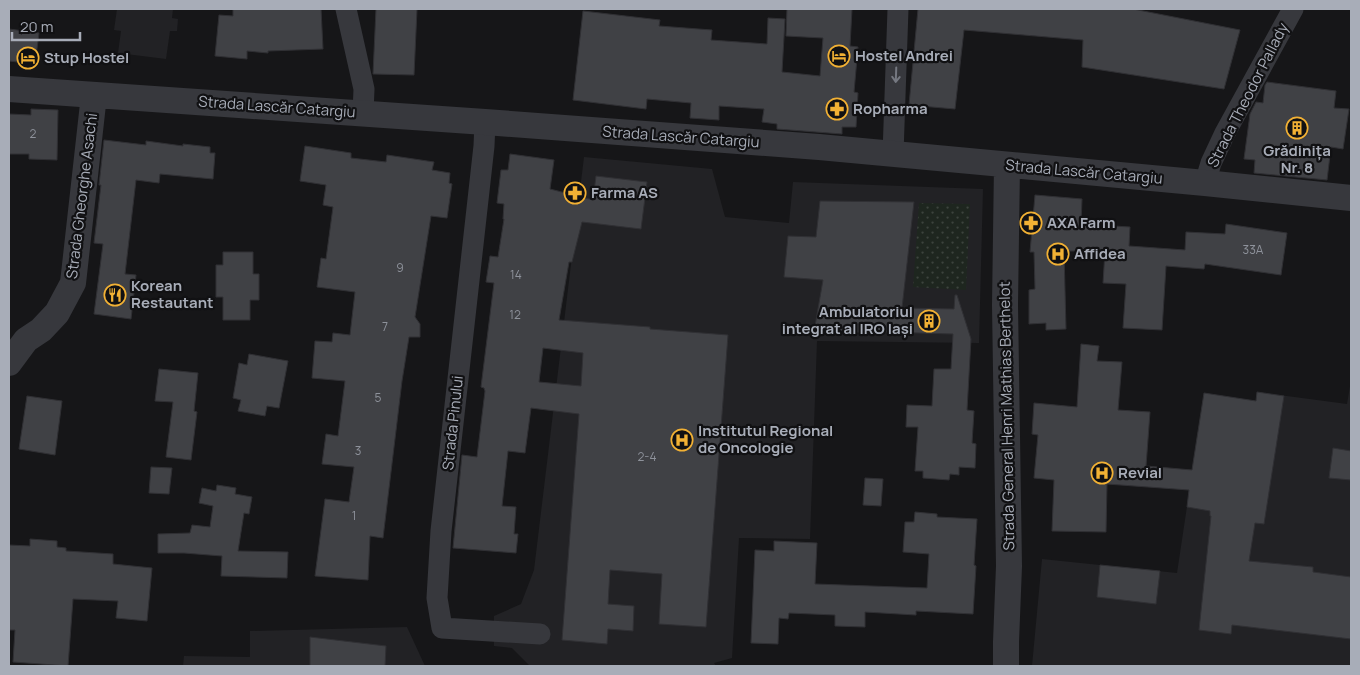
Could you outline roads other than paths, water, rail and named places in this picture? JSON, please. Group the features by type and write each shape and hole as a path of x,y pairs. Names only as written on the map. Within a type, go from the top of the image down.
{"street":[{"path":"346,9 364,89 363,113"},
{"path":"893,154 898,9"},
{"name":"Strada Theodor Pallady","path":"1205,183 1211,163 1225,133 1293,9"},
{"name":"Strada Lascăr Catargiu","path":"9,89 363,113 893,154 1351,198"},
{"name":"Strada Gheorghe Asachi","path":"9,362 17,341 41,330 57,313 73,283 94,95"},
{"name":"Strada Pinului","path":"485,122 483,155 441,531 437,598 442,628 540,634"},
{"name":"Strada General Henri Mathias Berthelot","path":"1006,666 1009,566 1005,305 1007,165"}],"place":[{"name":"Hostel Andrei","path":"839,56"},
{"name":"Stup Hostel","path":"28,58"},
{"name":"Ropharma","path":"837,109"},
{"name":"Grădinița Nr. 8","path":"1297,128"},
{"name":"Farma AS","path":"575,193"},
{"name":"AXA Farm","path":"1031,223"},
{"name":"Affidea","path":"1058,254"},
{"name":"Korean Restautant","path":"115,295"},
{"name":"Ambulatoriul integrat al IRO Iași","path":"929,321"},
{"name":"Institutul Regional de Oncologie","path":"682,440"},
{"name":"Revial","path":"1102,473"}]}
